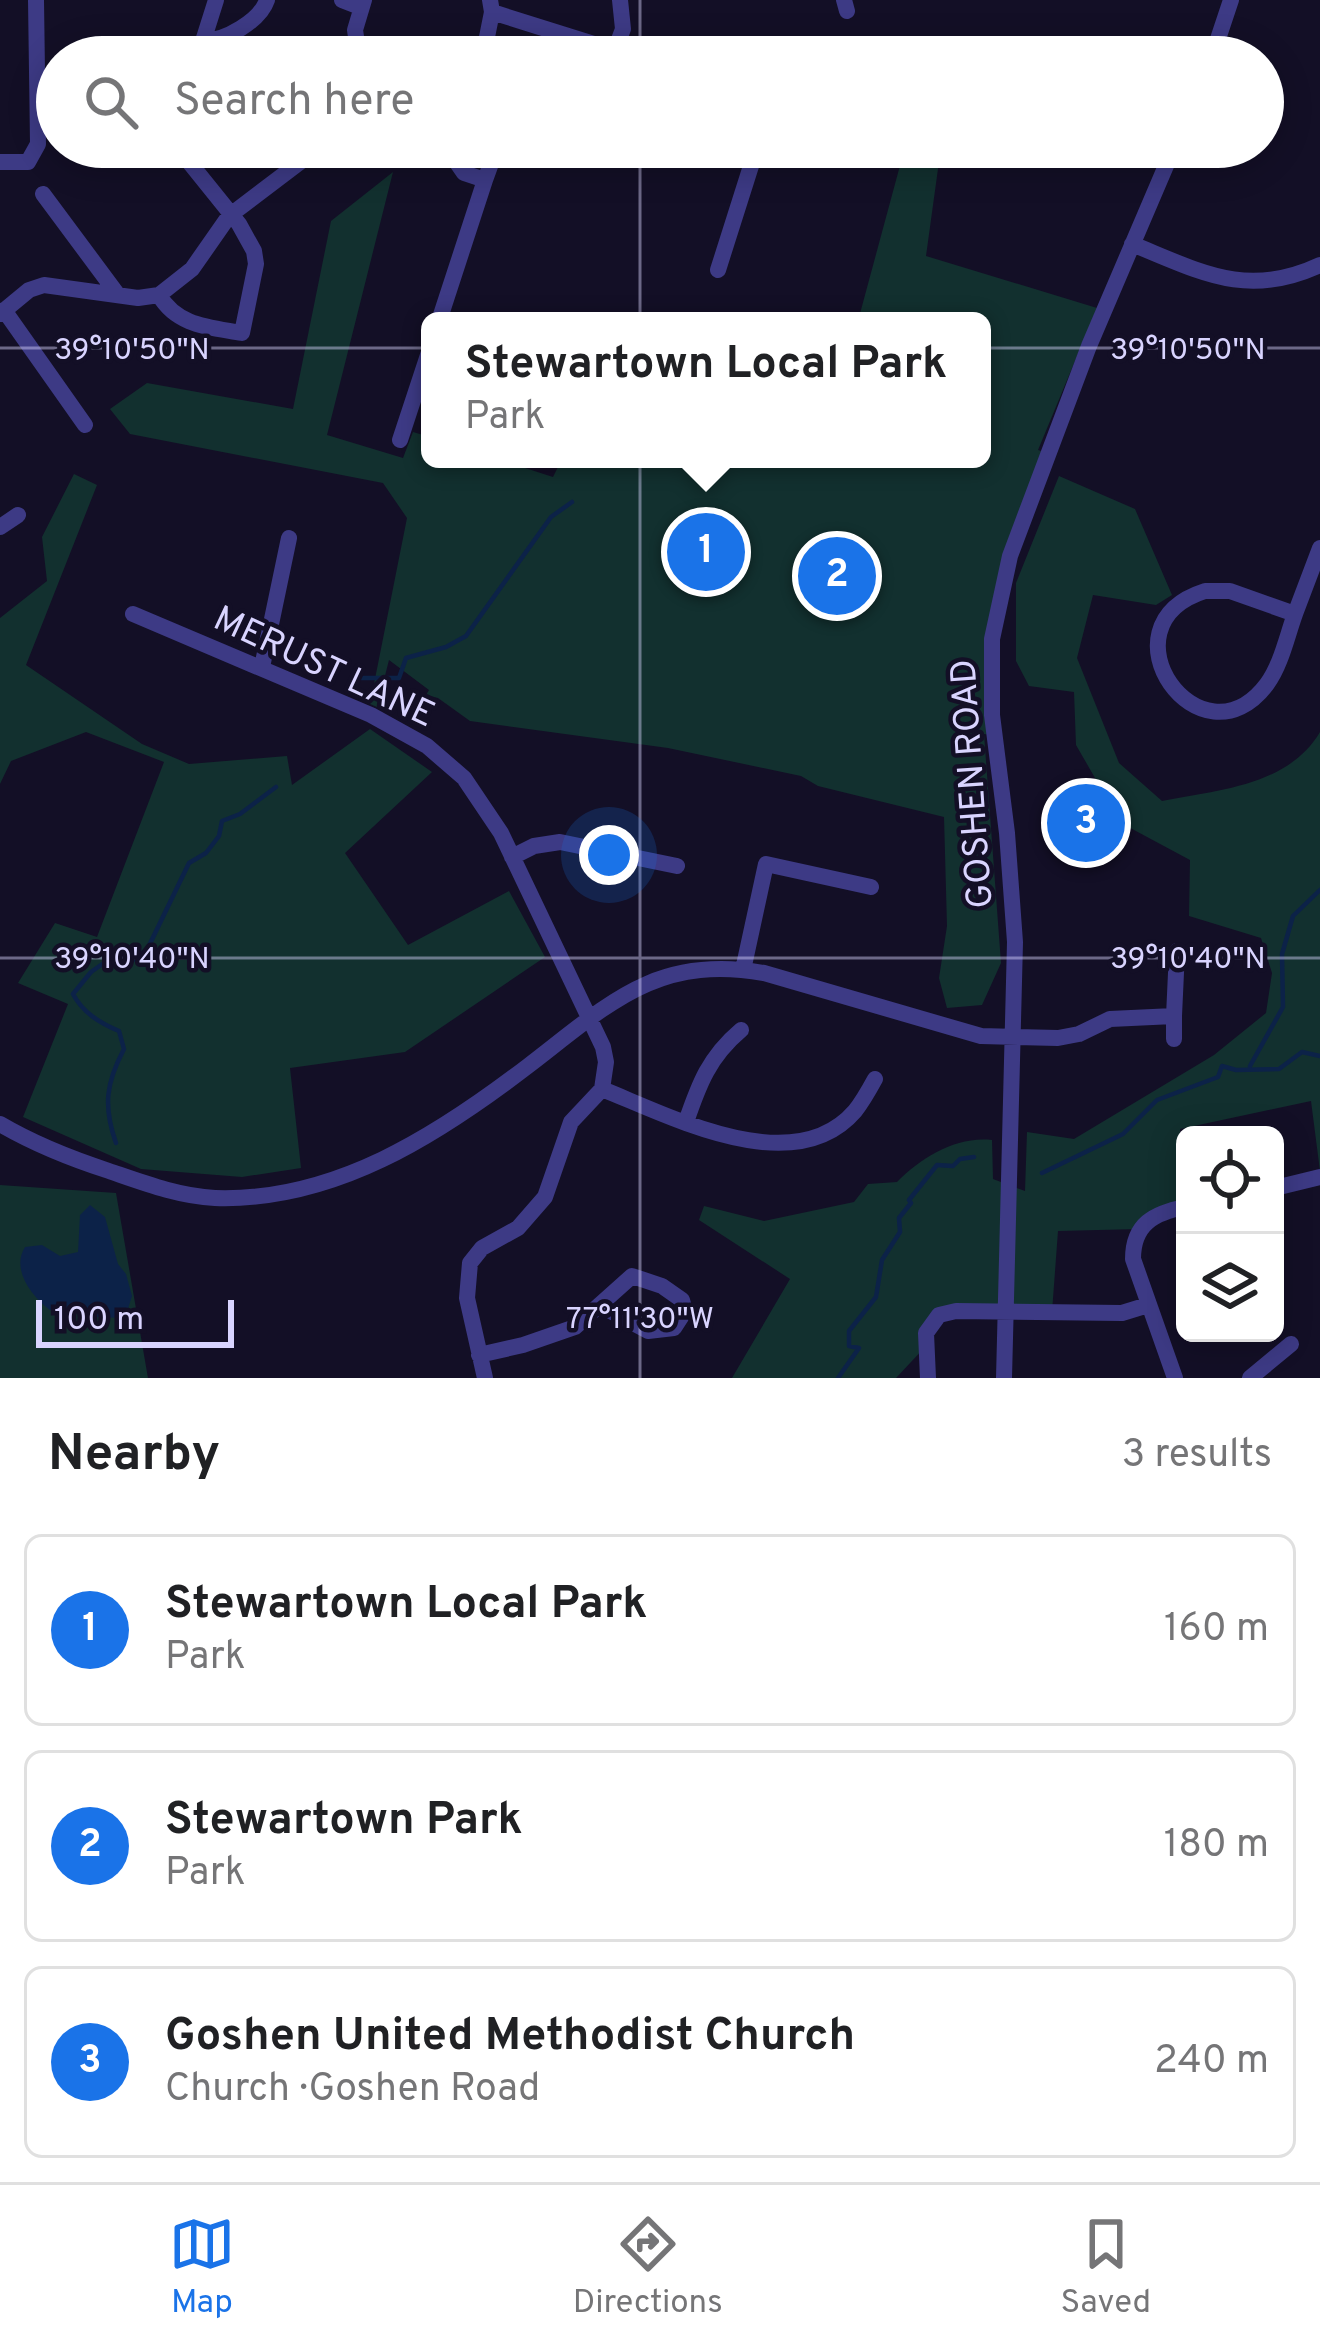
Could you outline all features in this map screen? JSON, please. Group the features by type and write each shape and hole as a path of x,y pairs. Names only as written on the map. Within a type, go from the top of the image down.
{"street":[{"path":"36,0 37,36"},
{"path":"205,36 216,0"},
{"path":"226,36 262,12 267,0"},
{"path":"620,0 620,36"},
{"path":"1219,36 1231,0"},
{"path":"355,2 357,36"},
{"path":"486,36 491,6 576,36"},
{"path":"0,162 28,162 36,147"},
{"path":"159,295 173,314 190,323 242,333 256,264 246,236 192,168"},
{"path":"86,425 2,312 29,290 44,285 138,298 159,295 192,269 229,216 292,168"},
{"path":"461,168 485,180"},
{"path":"442,312 489,168"},
{"path":"718,269 750,168"},
{"name":"GOSHEN ROAD","path":"1004,1378 1015,942 992,716 992,639 1010,556 1089,346 1165,168"},
{"path":"43,194 118,295"},
{"path":"1132,244 1238,283 1275,282 1319,267"},
{"path":"400,440 421,377"},
{"path":"0,527 18,515"},
{"path":"262,667 289,538"},
{"path":"1295,614 1230,591 1192,596 1174,609 1162,627 1156,653 1159,665 1170,687 1185,702 1206,710 1231,710 1265,687 1295,614 1320,548"},
{"name":"MERUST LANE","path":"133,614 262,667 427,746 464,778 485,805 512,856 588,1019 606,1062 602,1089"},
{"path":"512,856 560,842 677,866"},
{"path":"743,970 766,864 872,887"},
{"path":"1174,1040 1178,951"},
{"path":"0,1124 79,1161 169,1191 214,1198 278,1195 350,1174 416,1142 485,1099 622,994 691,969 743,970 981,1036 1058,1038 1110,1019 1174,1016"},
{"path":"686,1122 703,1071 741,1030"},
{"path":"484,1378 466,1298 470,1263 482,1248 534,1213 571,1123 602,1089 752,1142 795,1143 844,1121 875,1079"},
{"path":"1284,1186 1320,1177"},
{"path":"1175,1378 1133,1259 1133,1241 1148,1220 1176,1208"},
{"path":"479,1354 562,1332 601,1306 623,1280 640,1276 682,1300 685,1312 674,1328 648,1330 601,1306"},
{"path":"928,1378 926,1333 939,1315 1122,1313 1148,1305"},
{"path":"1250,1378 1291,1344"}],"green space":[{"path":"899,168 938,168 926,256 1097,308 1038,450 1047,453 1000,587 991,735 984,734 1001,963 982,1005 947,1008 939,978 947,926 944,817 818,786 801,776 668,748 470,721 426,695 429,690 389,660 377,707 370,704 407,518 383,483 130,434 110,409 147,383 293,409 331,221 393,172 327,435 403,458 413,432 421,434 421,468 525,468 553,477 558,468 991,468 991,312 860,312"},
{"path":"74,474 97,485 26,665 142,744 189,764 287,756 292,785 370,729 432,772 345,853 408,945 509,891 545,957 405,1052 290,1068 301,1168 242,1177 141,1169 23,1117 68,1004 18,983 55,923 97,937 164,762 86,732 11,761 0,784 0,618 47,581 42,537"},
{"path":"1059,476 1135,509 1172,595 1156,605 1093,595 1077,658 1119,763 1162,801 1228,789 1271,775 1306,750 1320,732 1320,1171 1311,1101 1176,1126 1176,1210 1139,1229 1058,1231 1052,1312 939,1315 926,1346 896,1378 732,1378 790,1279 699,1220 704,1206 764,1221 854,1202 868,1184 897,1182 940,1150 979,1140 992,1140 993,1179 1025,1191 1027,1132 1074,1139 1214,1055 1266,1013 1272,973 1261,938 1189,916 1190,860 1121,823 1076,745 1074,692 1029,686 1016,661 1016,583"},
{"path":"0,1185 116,1193 148,1378 0,1378"}],"water":[{"path":"90,1205 105,1217 118,1264 126,1274 132,1296 125,1318 96,1317 79,1307 50,1310 30,1290 22,1273 25,1247 42,1245 60,1256 78,1252 80,1215"}],"waterway":[{"path":"353,678 399,678 406,658 466,636 551,517 572,502"},
{"path":"116,1143 108,1106 113,1073 124,1049 119,1031 93,1017 73,994 91,972 118,953 129,961 144,956 189,863 206,853 219,836 222,821 240,814 276,787"},
{"path":"1250,1066 1283,1007 1282,954 1293,916 1320,890"},
{"path":"1042,1173 1123,1134 1157,1100 1218,1077 1222,1066 1279,1069 1302,1052 1320,1056"},
{"path":"838,1378 859,1348 849,1346 849,1331 876,1297 882,1260 900,1232 899,1218 909,1200 937,1165 953,1166 960,1159 974,1157"}],"place":[{"name":"Stewartown Local Park","path":"706,552"},
{"name":"Stewartown Park","path":"837,576"},
{"name":"Goshen United Methodist Church","path":"1086,823"}]}
